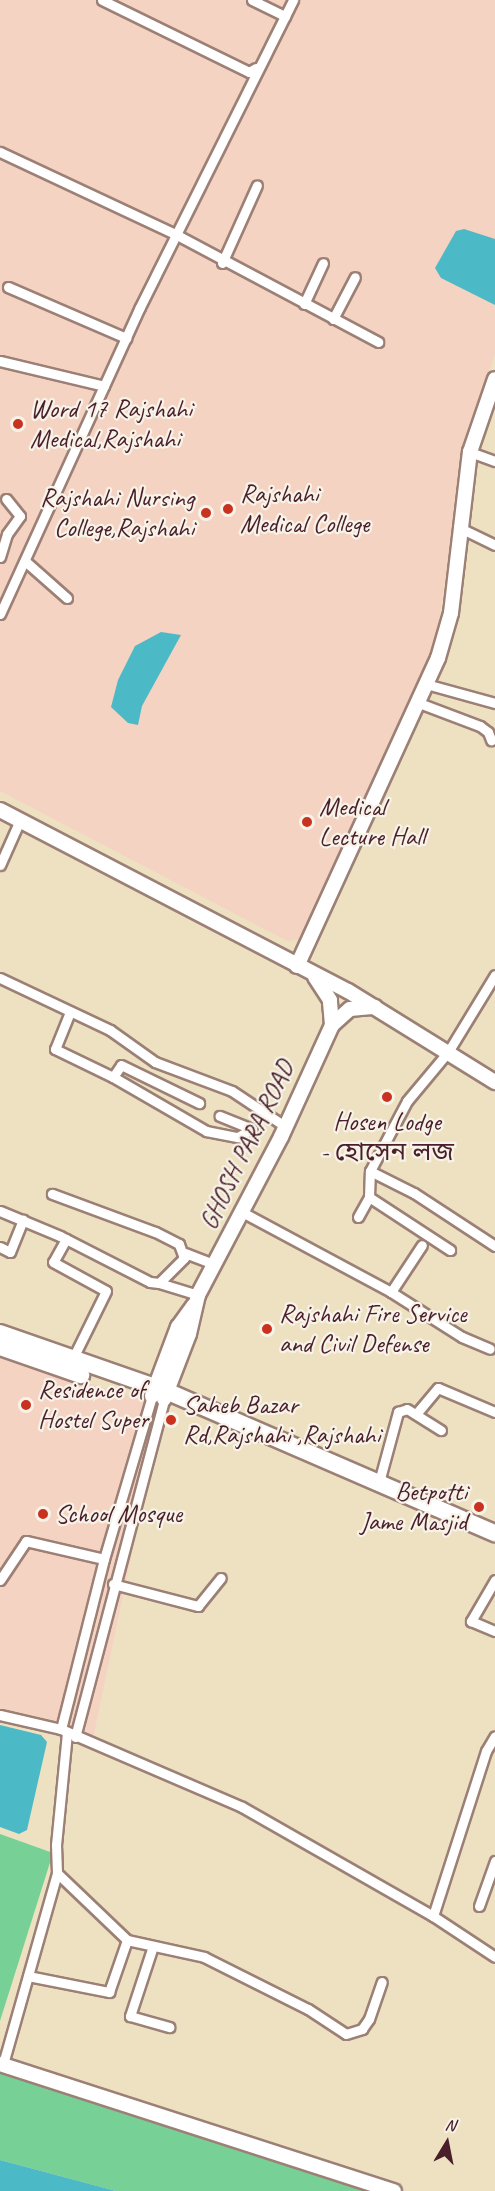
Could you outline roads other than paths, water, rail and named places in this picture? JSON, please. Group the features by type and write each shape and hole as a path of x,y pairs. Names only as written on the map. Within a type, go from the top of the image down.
{"highway":[{"path":"0,1333 163,1394 379,1482 495,1533"},
{"path":"0,1347 163,1394"}],"main road":[{"path":"306,968 419,703 451,613 458,527 470,452 491,399 495,379"},
{"path":"0,803 375,1006 495,1082"},
{"path":"0,810 306,968"},
{"name":"GHOSH PARA ROAD","path":"163,1394 178,1327 203,1293 214,1264 286,1127 332,1025 332,1006 325,988 306,968"},
{"path":"332,1025 350,1009 375,1006"},
{"path":"1,2064 394,2191"}],"street":[{"path":"102,0 249,72 256,67"},
{"path":"252,0 285,16"},
{"path":"0,614 3,601 25,561 126,338 256,67 293,0"},
{"path":"0,152 177,235 222,263 378,342"},
{"path":"222,263 257,185"},
{"path":"304,304 323,263"},
{"path":"333,319 354,277"},
{"path":"8,286 126,338"},
{"path":"0,361 104,386"},
{"path":"470,452 495,461"},
{"path":"0,557 7,534 20,516 6,499"},
{"path":"458,527 495,545"},
{"path":"25,561 67,598"},
{"path":"426,684 495,703"},
{"path":"419,703 480,726 488,732 491,740"},
{"path":"0,865 20,820"},
{"path":"358,1217 369,1197 370,1171 407,1101 448,1052 495,975"},
{"path":"0,978 110,1030 156,1062 232,1091 286,1127"},
{"path":"70,1012 55,1049 113,1077 206,1131 238,1137 252,1129 220,1116"},
{"path":"113,1077 121,1065 199,1103"},
{"path":"370,1171 414,1193 495,1246"},
{"path":"52,1194 155,1232 179,1244 185,1253 214,1264"},
{"path":"369,1197 450,1250"},
{"path":"0,1211 66,1239 96,1257 159,1283 203,1293"},
{"path":"242,1212 391,1292 462,1337 490,1349"},
{"path":"0,1247 10,1252 23,1220"},
{"path":"66,1239 53,1262 106,1291 72,1359"},
{"path":"391,1292 422,1245"},
{"path":"159,1283 185,1253"},
{"path":"416,1414 438,1388 495,1412"},
{"path":"1,2064 57,1873 56,1845 68,1733 104,1559 163,1394"},
{"path":"68,1733 113,1584 163,1394"},
{"path":"379,1482 398,1412 408,1409 441,1430"},
{"path":"0,1580 26,1541 104,1559"},
{"path":"113,1584 198,1606 222,1578"},
{"path":"495,1580 471,1622 495,1631"},
{"path":"0,1715 68,1733 242,1807 433,1916 495,1957"},
{"path":"433,1916 486,1751 495,1736"},
{"path":"479,1906 495,1861"},
{"path":"57,1873 127,1940 204,1957 308,2009 346,2034 362,2029 369,2019 382,1982"},
{"path":"28,1976 110,1992 127,1940"},
{"path":"153,1946 130,2016 169,2027"}],"water":[{"path":"464,229 495,239 495,305 441,278 435,268 456,231"},
{"path":"161,632 181,635 142,706 138,725 128,723 111,707 118,680 135,646"},
{"path":"0,1725 41,1735 47,1742 27,1830 19,1834 0,1827"},
{"path":"0,2160 116,2191 0,2191"}],"place":[{"name":"Word 17 Rajshahi Medical,Rajshahi","path":"18,424"},
{"name":"Rajshahi Medical College","path":"228,509"},
{"name":"Rajshahi Nursing College,Rajshahi","path":"206,513"},
{"name":"Medical Lecture Hall","path":"307,822"},
{"name":"Hosen Lodge - হোসেন লজ","path":"387,1097"},
{"name":"Rajshahi Fire Service and Civil Defense","path":"267,1329"},
{"name":"Residence of Hostel Super","path":"26,1405"},
{"name":"Saheb Bazar Rd,Rajshahi ,Rajshahi","path":"171,1420"},
{"name":"Betpotti Jame Masjid","path":"479,1507"},
{"name":"School Mosque","path":"43,1514"}]}
